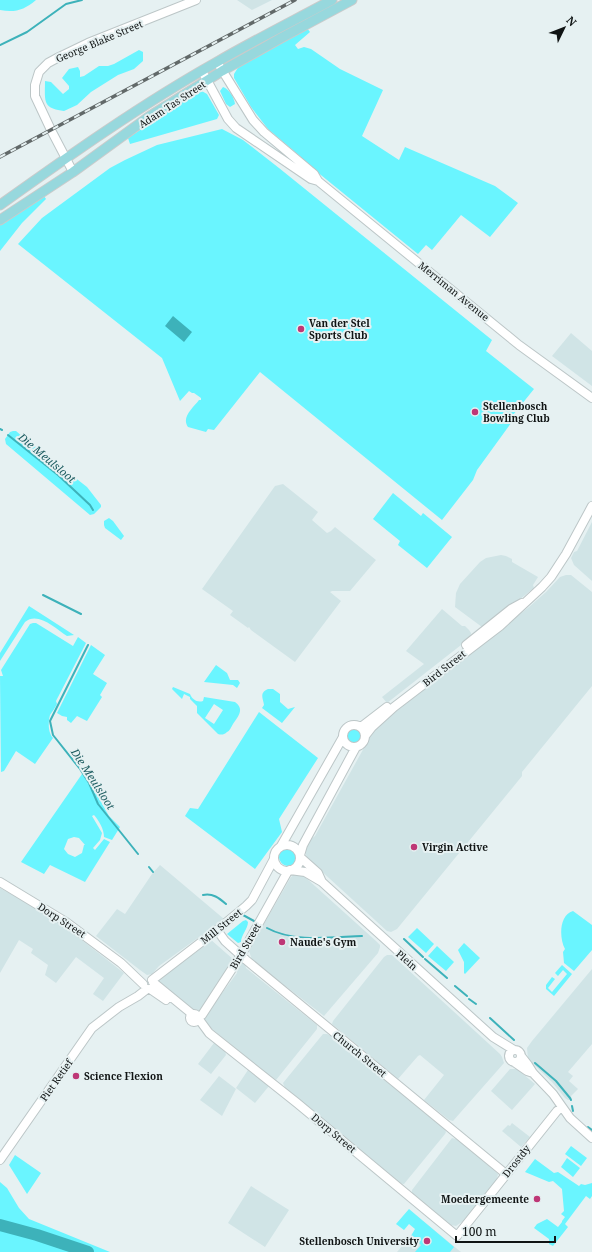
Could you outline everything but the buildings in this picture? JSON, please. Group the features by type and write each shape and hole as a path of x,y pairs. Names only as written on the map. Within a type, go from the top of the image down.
{"main road":[{"name":"Adam Tas Street","path":"0,205 65,158 136,111 217,62 332,0"},
{"name":"Adam Tas Street","path":"0,220 73,172 150,116 281,38 352,0"}],"street":[{"name":"George Blake Street","path":"73,172 35,96 35,85 39,72 48,63 59,56 196,0"},
{"name":"Merriman Avenue","path":"217,62 253,120 264,132 314,174 318,181 519,345 592,398"},
{"name":"Merriman Avenue","path":"202,71 228,119 236,128 311,179 318,181"},
{"name":"Bird Street","path":"365,736 372,727 394,707 500,626 542,587 558,568 592,506"},
{"name":"Bird Street","path":"361,727 511,609 524,603"},
{"path":"355,724 361,727 364,729 364,742 356,747 303,845 298,866 289,870 284,870 277,866 274,859 276,851 281,846 343,737 343,732 348,726 355,724"},
{"path":"343,737 347,744 356,747"},
{"path":"281,846 293,846 296,848 300,856"},
{"name":"Plein","path":"300,856 318,873 322,882"},
{"name":"Mill Street","path":"148,984 238,914 249,903 274,859"},
{"name":"Bird Street","path":"194,1018 202,1015 241,955 289,870"},
{"name":"Plein","path":"289,870 305,872 322,882 493,1037 527,1071 533,1073"},
{"name":"Dorp Street","path":"0,882 66,922 194,1018 209,1033 292,1098 457,1236"},
{"name":"Church Street","path":"217,930 225,941 241,955 506,1174"},
{"name":"Piet Retief","path":"0,1160 92,1028 120,1007 138,996 148,984"},
{"name":"Plein","path":"512,1057 518,1061 521,1056 533,1073 553,1094 570,1118 592,1138"},
{"name":"Drostdy","path":"457,1236 562,1106"}],"shaded area":[{"path":"0,0 36,0 19,10 10,11 0,10"},
{"path":"237,0 272,0 252,10"},
{"path":"307,28 310,32 295,45 298,49 304,47 311,49 340,69 383,90 362,136 399,160 405,147 495,186 518,203 490,237 461,215 432,250 426,245 418,254 300,158 301,157 268,129 251,107 234,78 234,74 239,66"},
{"path":"139,50 143,52 143,61 134,69 118,75 91,92 77,105 64,111 52,108 46,102 45,81 51,82 63,94 69,89 69,86 62,78 69,69 78,67 80,77 84,76 99,66 114,64"},
{"path":"223,87 229,91 234,99 235,104 230,107 226,104 220,91"},
{"path":"200,90 207,94 219,115 217,119 130,144 128,138"},
{"name":"Van der Stel Sports Club","path":"222,129 243,140 279,168 492,340 486,351 534,389 509,420 511,423 477,470 473,480 442,520 260,372 214,430 208,429 206,432 188,427 186,423 187,416 191,409 199,400 201,400 201,398 189,391 180,401 162,358 18,244 42,218 110,168 157,145"},
{"path":"44,196 46,199 22,223 0,251 0,223"},
{"path":"173,316 192,332 184,342 165,326"},
{"path":"571,333 592,351 592,386 552,356"},
{"path":"16,431 87,487 101,507 94,514 90,515 6,444 5,439 10,432"},
{"path":"283,484 318,512 312,520 327,533 335,527 376,560 350,591 330,592 341,601 295,662 249,627 248,628 230,615 233,611 202,589 275,486"},
{"path":"393,493 421,516 423,513 452,537 427,568 398,545 400,541 373,519"},
{"path":"109,518 124,536 121,540 105,528 104,521"},
{"path":"592,522 592,581 574,565 571,558 574,552 577,551"},
{"path":"501,555 512,559 512,562 538,577 533,585 534,588 513,605 509,605 482,627 455,607 456,593 460,584 480,562 486,558"},
{"path":"571,575 592,592 592,686 522,772 522,776 397,929 391,932 387,931 307,858 305,851 311,839 315,836 375,728 529,607 560,577"},
{"path":"29,606 74,635 67,636 47,622 30,619 25,622 0,661 0,653"},
{"path":"442,609 469,630 471,633 470,638 387,703 382,697 424,664 406,651"},
{"path":"36,623 73,646 78,637 86,643 56,701 57,704 50,715 49,727 53,738 35,764 16,751 4,771 1,772 0,676 3,676 1,670 30,624"},
{"path":"91,645 105,655 93,674 107,683 100,695 102,697 87,721 77,716 71,723 67,720 67,717 57,713"},
{"path":"216,665 227,673 230,680 238,680 240,683 237,688 233,685 204,682"},
{"path":"173,687 190,694 193,699 197,701 203,701 204,697 235,702 240,707 240,713 229,731 221,735 218,734 197,713 197,706 190,699 190,697 184,694 182,699 172,689","holes":["214,704 223,710 214,724 205,718"]},
{"path":"268,689 273,689 280,694 280,702 288,709 295,707 282,723 262,708 264,705 262,698 263,692"},
{"path":"259,712 318,758 279,819 282,832 255,869 185,816 190,808 198,809"},
{"path":"354,726 359,727 362,735 358,741 353,744 346,740 345,735 347,731"},
{"path":"82,774 88,779 109,816 120,827 112,840 104,837 99,822 94,815 92,816 102,833 100,840 93,848 95,850 104,839 110,842 85,882 50,865 44,874 21,862","holes":["74,837 79,838 85,845 82,853 75,857 68,854 64,849 68,839"]},
{"path":"284,848 292,848 297,853 295,864 292,866 284,866 279,861 279,853"},
{"path":"160,865 224,919 159,966 152,974 147,975 96,936 117,909 125,914 152,874"},
{"path":"299,874 305,877 380,945 378,953 324,1016 252,960 249,950 291,877"},
{"path":"0,888 60,923 124,973 103,1001 93,994 104,978 76,957 56,983 45,975 48,965 31,953 33,949 19,940 0,973"},
{"path":"573,911 592,925 592,950 574,971 564,963 563,952 565,949 561,933 565,917 568,913"},
{"path":"246,920 248,922 247,927 241,942 238,943 227,934"},
{"path":"417,928 434,944 426,953 408,937"},
{"path":"210,939 234,960 234,962 198,1013 191,1011 158,980 207,944 209,942 207,941"},
{"path":"464,943 480,958 465,974 464,962 458,950"},
{"path":"437,946 454,962 446,971 428,956"},
{"path":"387,955 392,955 502,1057 504,1063 453,1121 449,1120 424,1100 444,1075 420,1055 398,1079 332,1024"},
{"path":"242,963 245,964 246,968 317,1025 317,1029 276,1080 206,1024 204,1020 205,1016 237,973 236,969"},
{"path":"562,965 572,974 554,996 546,989 546,985 552,977 555,979 548,988 552,992 567,974 563,970 558,976 555,973"},
{"path":"592,969 592,1044 568,1072 573,1076 569,1081 578,1089 571,1096 572,1099 568,1100 528,1059 527,1048"},
{"path":"323,1034 333,1037 444,1128 446,1132 445,1134 404,1184 398,1183 285,1088 283,1083"},
{"path":"214,1043 225,1051 226,1055 211,1074 198,1064"},
{"path":"510,1069 517,1069 535,1084 512,1110 491,1091"},
{"path":"248,1070 269,1086 255,1103 236,1088"},
{"path":"219,1076 236,1089 222,1116 200,1100"},
{"path":"512,1123 530,1137 521,1147 502,1131"},
{"path":"452,1138 463,1143 498,1174 497,1179 466,1219 456,1226 451,1225 412,1193 412,1190"},
{"path":"571,1146 587,1158 581,1166 565,1154"},
{"path":"15,1155 41,1173 27,1194 9,1165"},
{"path":"567,1158 580,1168 573,1177 561,1167"},
{"path":"535,1159 554,1173 558,1172 579,1186 581,1184 585,1185 592,1183 592,1196 590,1199 586,1196 565,1224 568,1227 553,1246 549,1244 549,1239 534,1228 537,1224 547,1219 558,1227 562,1222 565,1217 561,1214 564,1211 562,1189 553,1181 549,1182 525,1172"},
{"path":"0,1182 7,1188 19,1208 29,1219 110,1252 0,1252"},
{"path":"251,1186 289,1210 265,1247 228,1223"},
{"name":"Stellenbosch University","path":"409,1209 454,1247 450,1252 415,1252 421,1245 411,1236 415,1229 409,1224 404,1230 396,1224"},
{"name":"Stellenbosch University","path":"423,1221 456,1248 461,1252 397,1252"}],"waterway":[{"path":"0,45 27,32 66,4 82,0"},
{"name":"Die Meulsloot","path":"8,435 58,475 90,505 93,510"},
{"path":"43,595 81,614"},
{"name":"Die Meulsloot","path":"88,645 50,721 53,735 80,769 89,783 98,804 138,854"},
{"name":"Die Meulsloot","path":"149,867 153,872"},
{"name":"Die Meulsloot","path":"203,895 213,895 226,904"},
{"name":"Die Meulsloot","path":"243,915 254,921"},
{"name":"Die Meulsloot","path":"267,928 289,936 314,938 362,936"},
{"name":"Die Meulsloot","path":"404,939 423,957"},
{"name":"Die Meulsloot","path":"425,959 447,978"},
{"name":"Die Meulsloot","path":"455,986 467,996"},
{"name":"Die Meulsloot","path":"469,999 476,1004"},
{"name":"Die Meulsloot","path":"490,1018 514,1040"},
{"name":"Die Meulsloot","path":"535,1063 556,1081 571,1100"},
{"name":"Die Meulsloot","path":"572,1106 573,1111"},
{"name":"Die Meulsloot","path":"588,1127 592,1130"},
{"path":"0,1225 37,1235 88,1252"}],"railway":[{"path":"0,157 295,0"}],"place":[{"name":"Van der Stel Sports Club","path":"301,329"},
{"name":"Stellenbosch Bowling Club","path":"475,412"},
{"name":"Virgin Active","path":"414,847"},
{"name":"Naude's Gym","path":"282,942"},
{"name":"Science Flexion","path":"76,1076"},
{"name":"Moedergemeente","path":"537,1199"},
{"name":"Stellenbosch University","path":"427,1241"}]}
